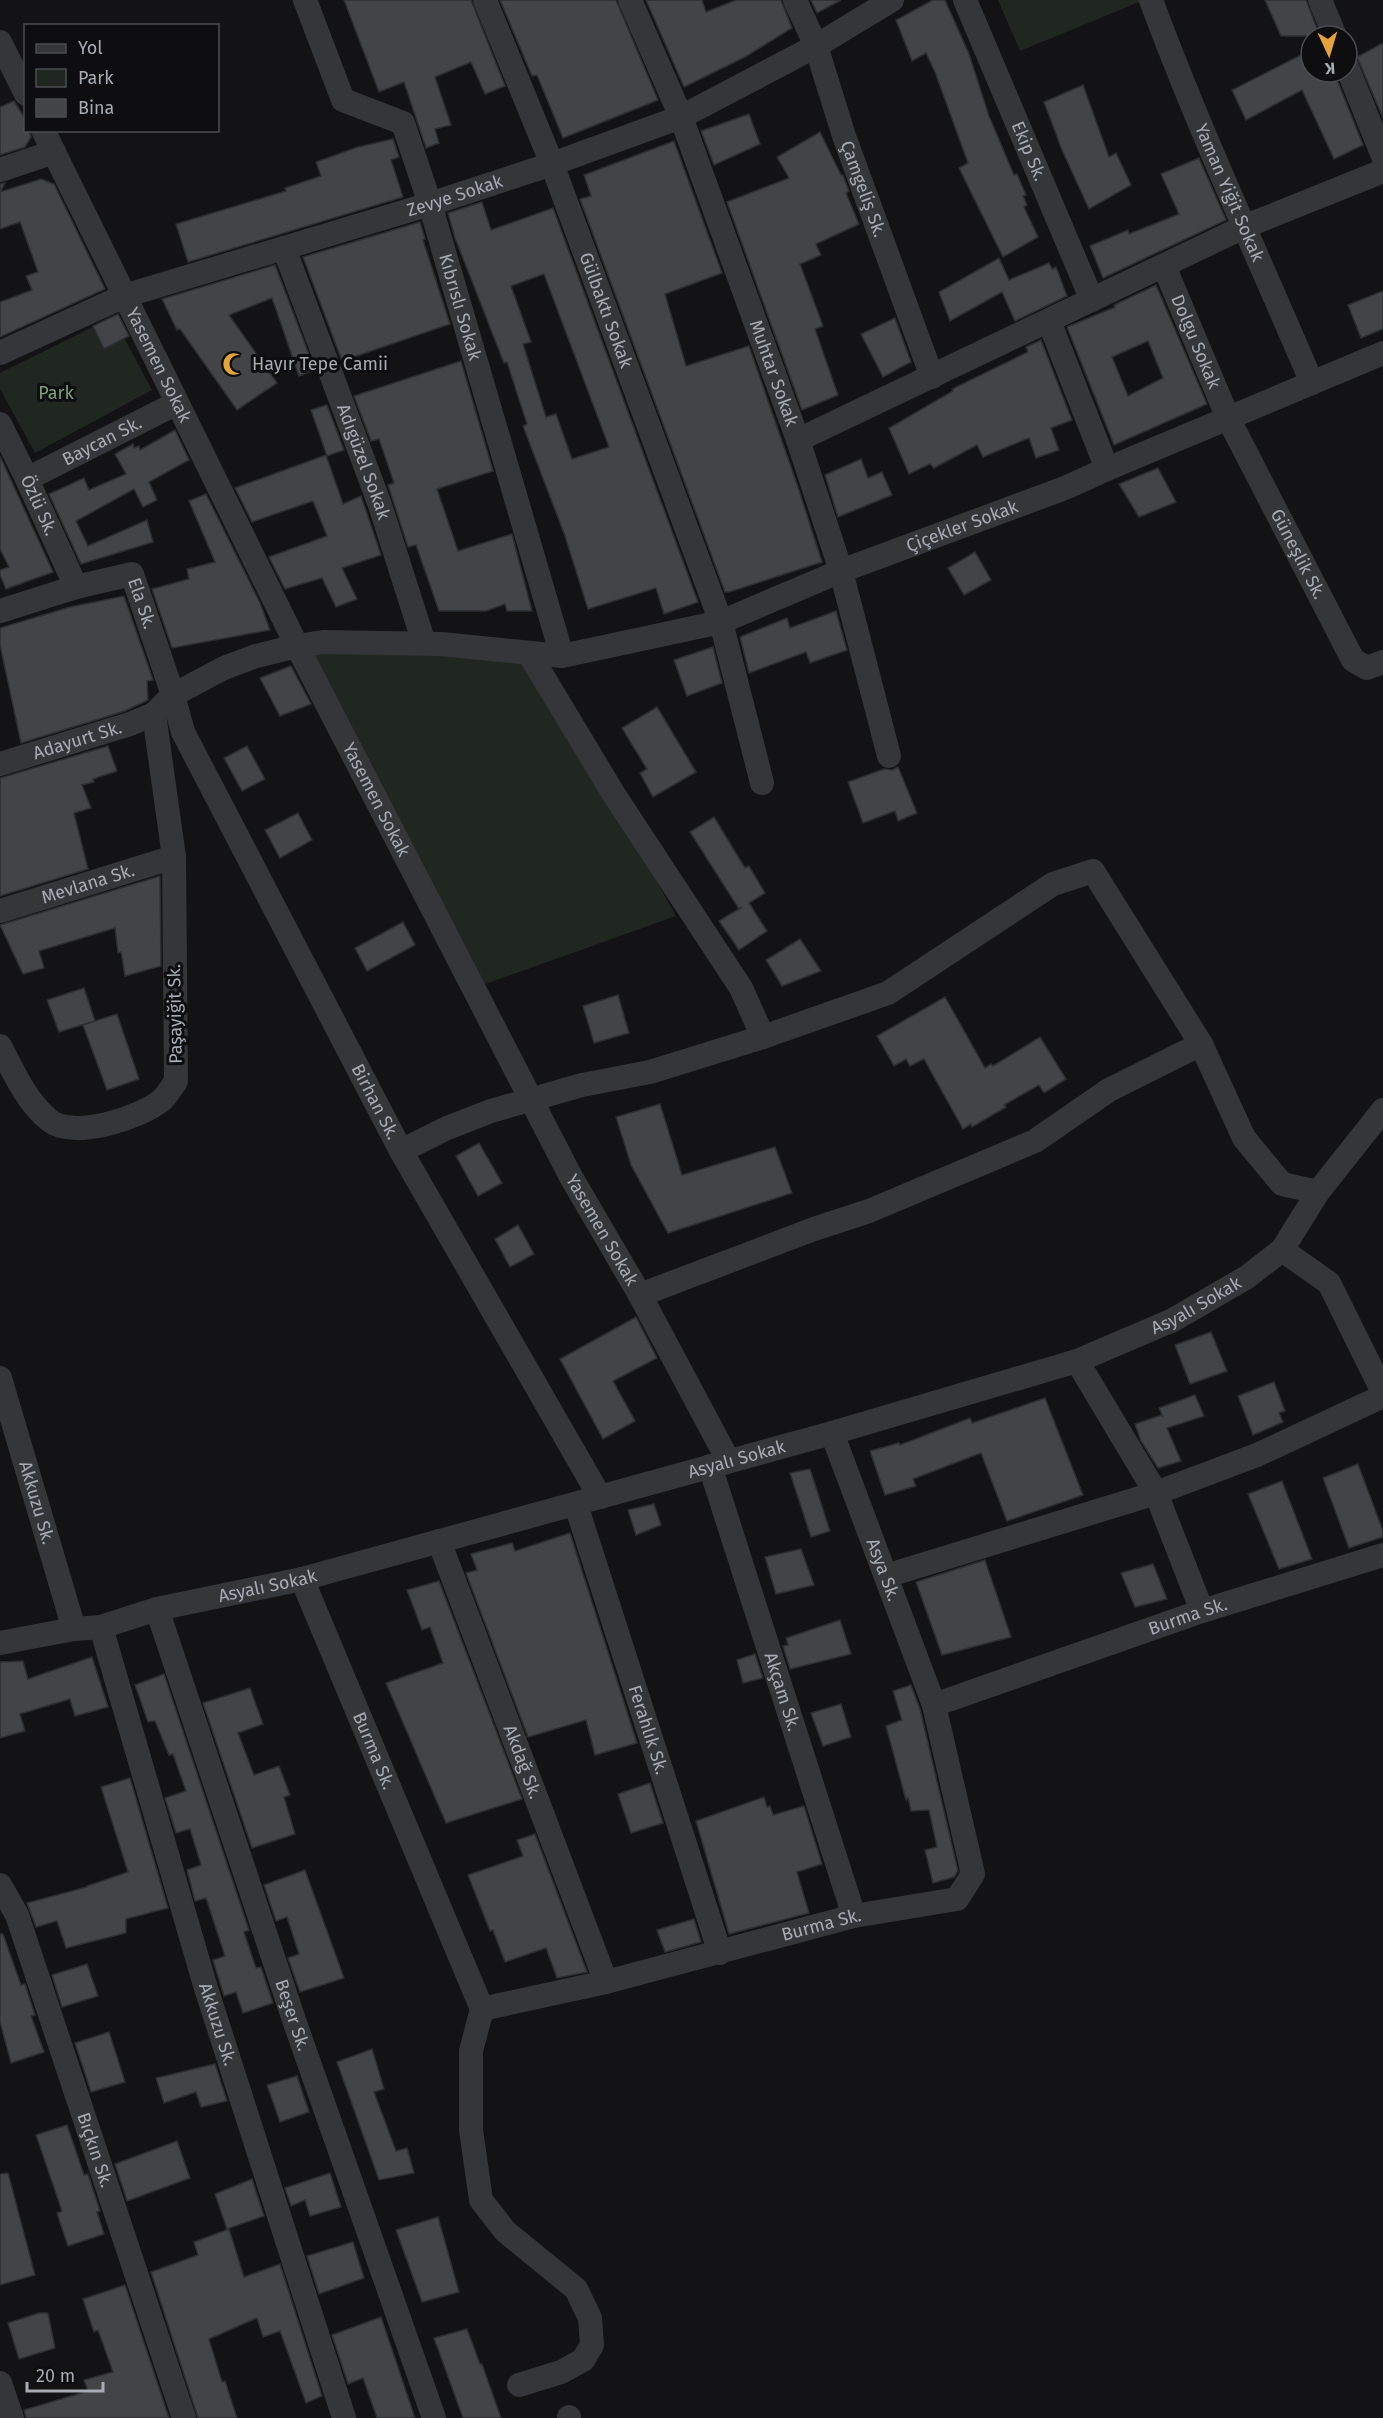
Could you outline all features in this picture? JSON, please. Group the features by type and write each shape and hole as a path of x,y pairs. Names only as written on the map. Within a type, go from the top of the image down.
{"street":[{"name":"Kıbrıslı Sokak","path":"305,0 343,100 403,123 430,204 562,656"},
{"name":"Gülbaktı Sokak","path":"486,0 552,164 721,622 762,783"},
{"name":"Muhtar Sokak","path":"630,0 681,117 798,440 841,571 890,756"},
{"name":"Çamgeliş Sk.","path":"795,0 816,46 844,136 932,377"},
{"name":"Ekip Sk.","path":"965,0 1092,300"},
{"name":"Yaman Yiğit Sokak","path":"1151,0 1226,185 1246,226 1312,383"},
{"path":"1320,0 1330,24"},
{"name":"Zevye Sokak","path":"0,353 124,296 430,204 552,164 681,117 816,46 878,4"},
{"path":"2,51 24,90"},
{"path":"1354,84 1383,156"},
{"name":"Yasemen Sokak","path":"44,132 297,646 571,1177 640,1295 719,1463"},
{"path":"0,170 54,152"},
{"path":"798,440 1246,226 1383,171"},
{"name":"Adıgüzel Sokak","path":"284,248 380,505 424,644"},
{"name":"Dolgu Sokak","path":"1164,266 1228,418"},
{"path":"1049,321 1107,469"},
{"name":"Çiçekler Sokak","path":"154,714 173,695 224,668 256,656 297,646 323,642 424,644 562,656 721,622 841,571 1065,489 1107,469 1383,353"},
{"name":"Baycan Sk.","path":"27,479 177,403"},
{"name":"Güneşlik Sk.","path":"1228,418 1353,660 1367,668 1383,662"},
{"name":"Özlü Sk.","path":"0,424 76,587"},
{"name":"Ela Sk.","path":"0,611 76,587 132,574 173,695"},
{"path":"530,655 613,794 741,988 763,1037"},
{"name":"Birhan Sk.","path":"173,695 183,732 401,1151 600,1497"},
{"name":"Adayurt Sk.","path":"0,764 130,724 154,714"},
{"name":"Paşayiğit Sk.","path":"0,1047 28,1099 50,1121 64,1129 119,1122 162,1100 176,1081 174,857 154,714"},
{"name":"Mevlana Sk.","path":"0,911 174,857"},
{"path":"401,1151 469,1120 582,1085 650,1072 763,1037 888,993 1053,884 1093,871 1201,1044 1244,1138 1282,1184 1318,1192"},
{"path":"640,1295 878,1208 1035,1141 1109,1090 1201,1044"},
{"name":"Asyalı Sokak","path":"0,1643 74,1629 101,1627 157,1609 302,1579 832,1433 1077,1361 1173,1320 1246,1277 1282,1250 1318,1192 1383,1110"},
{"path":"885,1576 1156,1493 1257,1455 1383,1394 1329,1283 1282,1250"},
{"path":"1077,1361 1156,1493 1202,1611"},
{"name":"Akkuzu Sk.","path":"0,1378 74,1629"},
{"name":"Asya Sk.","path":"832,1433 934,1705"},
{"name":"Akçam Sk.","path":"719,1463 854,1916"},
{"name":"Ferahlık Sk.","path":"576,1505 720,1953"},
{"name":"Akdağ Sk.","path":"439,1541 606,1982"},
{"name":"Burma Sk.","path":"302,1579 482,2009 606,1982 854,1916 957,1899 973,1874 934,1705 1202,1611 1383,1555"},
{"name":"Beşer Sk.","path":"157,1609 295,2023 434,2418"},
{"name":"Akkuzu Sk.","path":"101,1627 205,1985 344,2418"},
{"name":"Bıçkın Sk.","path":"0,1885 17,1915 184,2418"},
{"path":"482,2009 471,2051 471,2130 481,2200 505,2231 576,2289 590,2318 592,2345 583,2360 561,2372 519,2385"},
{"path":"0,2383 12,2418"}],"green space":[{"path":"998,0 1144,0 1020,51"},
{"name":"Park","path":"113,317 152,390 35,453 0,389 0,373"},
{"path":"297,646 530,655 676,916 474,988"}],"building":[{"path":"344,0 471,0 505,86 485,94 471,62 435,77 451,125 435,129 439,143 426,148 404,82 379,92"},
{"path":"500,0 616,0 658,100 563,138 537,75 532,76"},
{"path":"646,0 702,0 706,12 736,0 781,0 792,28 745,57 684,87"},
{"path":"811,0 841,0 817,13"},
{"path":"933,0 945,0 969,54 989,116 1014,175 1017,174 1026,195 1023,196 1027,205 1024,207 1038,237 1003,257 959,168 968,163 935,72 926,53 912,61 896,20"},
{"path":"1265,0 1306,0 1315,24 1299,24 1299,36 1281,36"},
{"path":"1383,43 1383,118 1359,62 1359,56"},
{"path":"1299,56 1299,84 1339,84 1363,145 1334,159 1302,90 1246,120 1232,90"},
{"path":"1083,85 1109,157 1116,153 1131,185 1089,209 1062,150 1044,102"},
{"path":"14,101 24,117 24,132 30,132 31,137 25,147 0,155 0,107"},
{"path":"749,114 760,144 714,165 701,131"},
{"path":"820,132 843,175 849,191 846,193 859,224 816,244 821,255 800,264 823,326 815,329 838,395 802,410 727,202 789,178 777,157"},
{"path":"393,139 399,157 391,160 403,197 188,262 176,224 286,191 285,188 321,176 316,162 358,147"},
{"path":"674,141 722,273 665,294 686,366 749,346 822,562 729,592 725,592 580,199 591,196 584,175"},
{"path":"1199,158 1226,220 1103,278 1090,246 1128,230 1129,234 1179,214 1161,174"},
{"path":"41,179 54,184 105,289 0,337 0,302 32,290 26,276 38,272 20,222 0,229 0,192"},
{"path":"482,202 491,230 553,208 698,602 664,614 656,588 588,609 565,536 523,426 527,424 507,362 504,363 455,238 448,213","holes":["544,274 609,447 572,459 556,414 546,417 523,344 531,342 511,286"]},
{"path":"420,222 425,239 423,240 450,324 342,361 303,257"},
{"path":"999,258 1009,280 1049,263 1052,269 1056,267 1067,296 1015,321 1002,292 950,321 939,292"},
{"path":"275,265 315,370 299,376 272,298 229,315 277,383 237,410 180,329 177,330 162,299"},
{"path":"1156,285 1207,404 1114,445 1067,327 1115,307 1114,305","holes":["1148,341 1163,378 1128,396 1112,357"]},
{"path":"1383,291 1383,329 1361,338 1348,305"},
{"path":"118,314 129,336 104,349 93,326"},
{"path":"895,318 911,362 883,377 861,334"},
{"path":"1041,340 1072,420 1051,428 1059,450 1036,458 1029,438 983,457 977,445 934,468 930,464 909,474 889,428 953,391 952,389 1028,352 1026,347"},
{"path":"461,361 493,471 437,489 458,551 512,534 532,611 507,611 505,604 486,611 439,611 416,545 408,547 388,485 394,483 379,439 371,441 354,396"},
{"path":"327,405 344,450 327,456 311,410"},
{"path":"175,430 189,460 149,482 157,500 143,507 134,489 76,521 88,546 147,520 153,542 81,564 49,494 84,478 89,490 126,474 115,454 133,444 134,448 139,446 140,450"},
{"path":"326,455 343,504 361,496 381,555 342,568 357,599 336,607 322,578 285,589 269,557 327,536 313,501 252,522 235,488"},
{"path":"0,456 53,572 6,589 0,575 0,570 9,567 0,549"},
{"path":"861,459 868,478 882,472 892,495 838,517 825,475"},
{"path":"1158,468 1176,502 1139,517 1119,484"},
{"path":"206,494 260,603 270,630 172,648 152,589 189,579 187,569 215,562 189,501"},
{"path":"975,552 991,580 964,595 948,568"},
{"path":"124,596 153,680 147,681 148,700 125,711 21,743 0,645 0,628 70,607"},
{"path":"836,611 847,650 810,663 806,652 749,673 740,637 787,618 790,628"},
{"path":"713,647 722,683 687,696 674,660"},
{"path":"291,666 311,704 280,716 260,678"},
{"path":"657,707 696,772 653,797 640,773 647,769 622,728"},
{"path":"108,746 117,771 82,785 91,808 74,813 88,869 0,896 0,778"},
{"path":"247,746 265,779 242,791 224,758"},
{"path":"898,767 917,813 898,821 895,811 863,823 848,782 884,769 892,770"},
{"path":"298,813 312,840 280,858 265,830"},
{"path":"714,817 745,868 749,866 765,893 749,903 767,931 739,950 719,921 739,909 690,832"},
{"path":"160,876 161,966 125,976 121,952 118,953 115,928 39,951 44,968 23,974 0,925"},
{"path":"403,922 415,945 367,971 355,948"},
{"path":"800,939 821,971 782,986 766,960"},
{"path":"84,988 95,1021 59,1032 47,1000"},
{"path":"618,995 629,1033 594,1043 583,1006"},
{"path":"945,997 985,1068 991,1064 993,1066 1040,1037 1066,1079 1044,1093 1039,1085 972,1127 971,1124 963,1129 924,1059 910,1066 906,1059 894,1066 877,1036"},
{"path":"117,1014 139,1079 107,1090 83,1025"},
{"path":"660,1104 682,1175 775,1147 792,1193 668,1233 631,1165 616,1117"},
{"path":"479,1143 502,1183 478,1196 456,1156"},
{"path":"518,1225 534,1254 510,1267 495,1239"},
{"path":"636,1317 657,1358 613,1381 635,1421 603,1439 560,1359"},
{"path":"1211,1332 1227,1371 1190,1384 1175,1345"},
{"path":"1274,1382 1285,1411 1279,1413 1283,1422 1253,1435 1238,1396"},
{"path":"1195,1395 1204,1416 1167,1428 1181,1461 1158,1468 1141,1441 1135,1424 1162,1415 1163,1417 1159,1408"},
{"path":"1045,1398 1083,1495 1007,1521 981,1453 913,1479 916,1486 885,1495 870,1451 899,1443 900,1445 970,1418 972,1423"},
{"path":"1358,1464 1383,1531 1383,1537 1349,1548 1323,1478"},
{"path":"810,1469 830,1531 811,1537 790,1473"},
{"path":"1282,1481 1312,1559 1279,1569 1248,1494"},
{"path":"654,1504 661,1525 636,1535 628,1510"},
{"path":"570,1533 637,1743 595,1755 586,1720 528,1737 466,1573 477,1570 471,1554 512,1543 515,1551"},
{"path":"801,1549 814,1585 776,1594 765,1557"},
{"path":"985,1560 1011,1637 942,1655 916,1582"},
{"path":"1153,1564 1167,1599 1135,1607 1121,1573"},
{"path":"439,1581 522,1799 446,1823 386,1683 443,1663 430,1627 422,1630 407,1590"},
{"path":"840,1620 851,1654 790,1669 783,1646 788,1645 786,1638"},
{"path":"755,1654 763,1678 743,1683 737,1660"},
{"path":"92,1657 108,1707 75,1716 70,1699 20,1714 25,1731 0,1738 0,1662 23,1661 28,1679"},
{"path":"164,1674 249,1930 244,1932 256,1968 261,1967 273,2003 243,2013 236,1992 224,1996 213,1960 225,1956 206,1898 195,1901 187,1870 201,1865 190,1829 176,1833 165,1798 186,1791 173,1754 169,1755 155,1721 148,1722 135,1685"},
{"path":"911,1685 920,1709 958,1871 954,1877 933,1883 925,1850 937,1847 929,1810 911,1811 886,1726 902,1720 893,1691"},
{"path":"250,1688 263,1724 238,1733 254,1775 279,1766 290,1795 284,1797 295,1834 252,1848 203,1703"},
{"path":"841,1704 851,1737 823,1746 811,1713"},
{"path":"130,1778 168,1908 126,1919 126,1933 66,1948 57,1921 36,1927 27,1903 87,1887 128,1872 101,1787"},
{"path":"650,1783 663,1823 631,1833 618,1794"},
{"path":"764,1797 773,1815 804,1806 822,1864 797,1872 809,1913 729,1934 696,1821"},
{"path":"535,1834 587,1972 557,1978 546,1948 505,1962 468,1875 523,1856 517,1840"},
{"path":"305,1870 344,1978 300,1992 288,1958 299,1954 287,1917 276,1921 264,1885"},
{"path":"694,1919 701,1942 665,1952 657,1930"},
{"path":"0,1934 3,1934 21,1985 25,1984 35,2015 31,2016 44,2052 11,2063 0,2022"},
{"path":"87,1964 98,1996 62,2007 52,1975"},
{"path":"109,2032 125,2082 91,2092 75,2043"},
{"path":"372,2049 384,2089 374,2092 396,2151 407,2148 414,2173 379,2180 337,2062"},
{"path":"215,2064 227,2101 201,2107 196,2092 164,2103 156,2078"},
{"path":"297,2076 309,2112 280,2122 267,2085"},
{"path":"67,2125 84,2175 88,2174 100,2211 97,2212 104,2234 68,2246 57,2213 62,2211 36,2135"},
{"path":"177,2141 190,2178 127,2201 115,2164"},
{"path":"8,2173 35,2275 0,2285 0,2174"},
{"path":"330,2173 341,2207 310,2216 305,2200 291,2206 285,2188"},
{"path":"252,2179 264,2216 227,2229 215,2194"},
{"path":"438,2217 459,2292 422,2302 396,2230"},
{"path":"229,2229 244,2277 280,2264 322,2396 306,2403 280,2331 263,2337 257,2318 209,2339 222,2382 225,2381 237,2418 198,2418 151,2272 198,2255 194,2242"},
{"path":"353,2242 364,2278 319,2294 307,2256"},
{"path":"125,2285 169,2418 26,2418 24,2410 88,2391 84,2380 113,2372 98,2330 94,2332 83,2299"},
{"path":"39,2313 48,2313 55,2348 19,2359 8,2323"},
{"path":"381,2317 415,2418 377,2418 363,2378 348,2384 332,2335"},
{"path":"467,2329 501,2418 463,2418 434,2338"}],"place":[{"name":"Hayır Tepe Camii","path":"234,364"}]}
